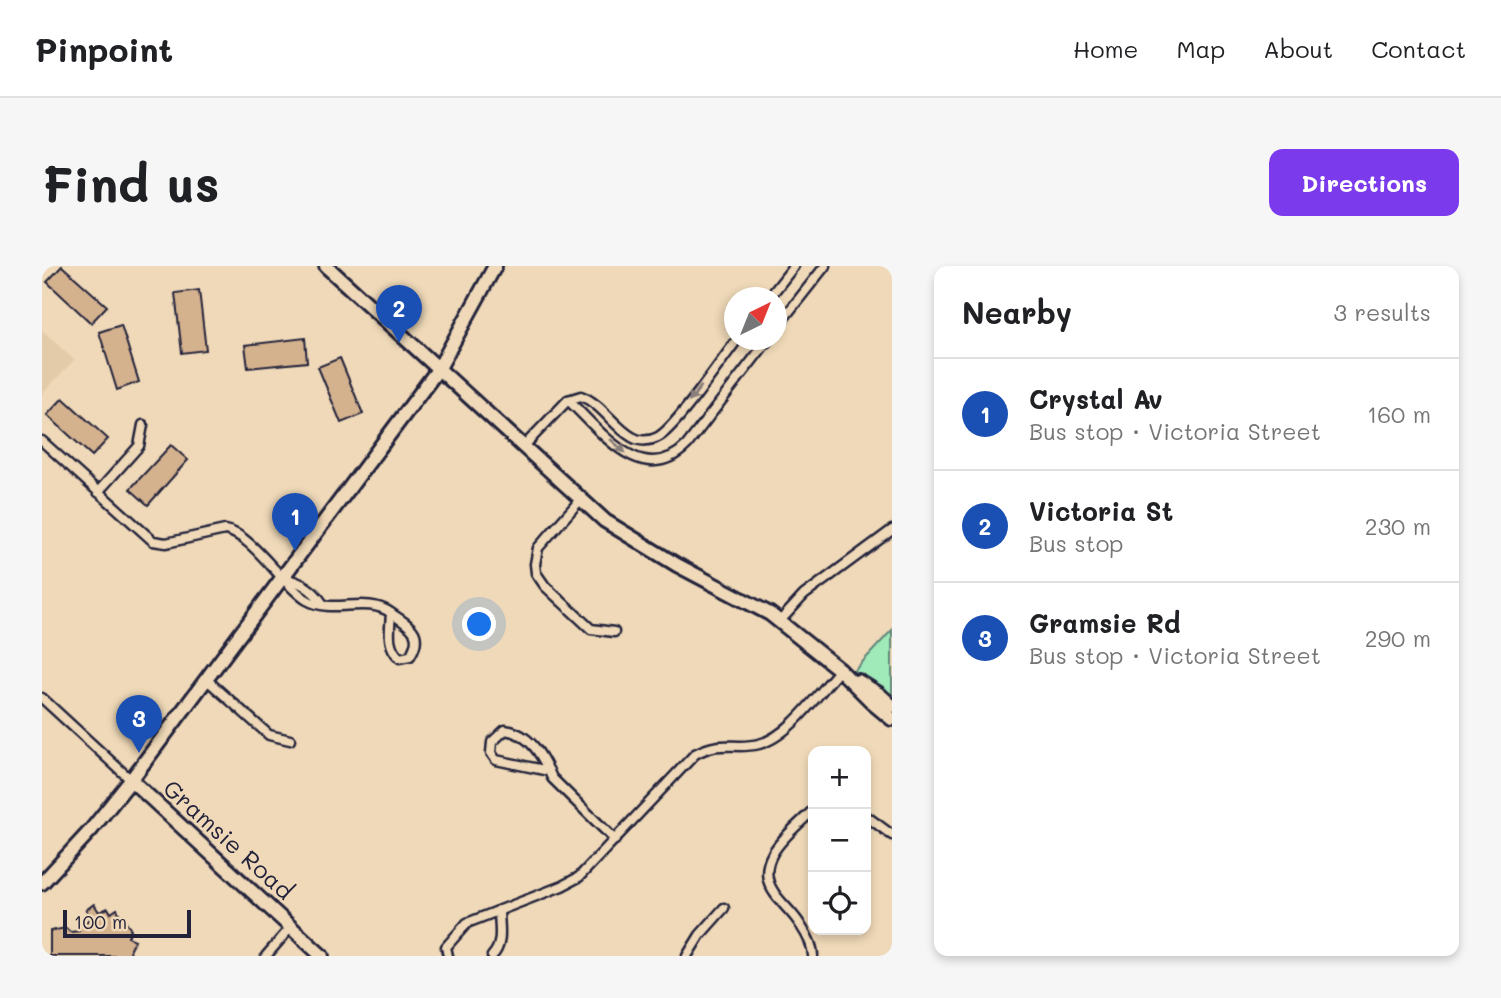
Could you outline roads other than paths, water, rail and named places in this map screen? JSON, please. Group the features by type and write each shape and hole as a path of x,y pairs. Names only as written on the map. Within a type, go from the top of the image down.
{"street":[{"path":"326,266 617,530 780,621 840,670 892,719"},
{"path":"43,879 91,830 131,780 439,368 495,266"},
{"path":"778,287 794,266"},
{"path":"787,314 825,266"},
{"path":"524,446 575,396 587,398 632,437 642,440 655,439 670,426 729,350"},
{"path":"568,400 628,454 645,461 664,461 687,445 760,350"},
{"path":"98,492 139,446 143,425"},
{"path":"42,441 153,541 166,543 227,530 247,543 310,602 332,606 371,604 391,613 416,634 415,648 410,656 400,658 392,651 389,641 391,613"},
{"path":"581,499 538,548 536,573 545,586 591,629 614,632"},
{"path":"780,621 804,595 892,530"},
{"path":"840,670 879,694 892,706"},
{"path":"448,956 446,947 467,923 569,883 588,869 695,754 715,745 758,744 779,735 840,670"},
{"path":"206,679 269,735 290,740"},
{"name":"Gramsie Road","path":"42,698 322,956"},
{"path":"549,771 496,760 491,752 492,742 505,730 516,731 542,755 549,771 552,778 615,839"},
{"path":"808,815 769,858 767,876 773,892 792,911 806,934 813,956"},
{"path":"871,820 892,835"},
{"path":"687,956 700,935 724,908"},
{"path":"492,956 497,951 500,940 499,910"},
{"path":"266,956 291,927"}],"place":[{"name":"Victoria St","path":"399,343"},
{"name":"Crystal Av","path":"295,551"},
{"name":"Gramsie Rd","path":"139,753"}]}
